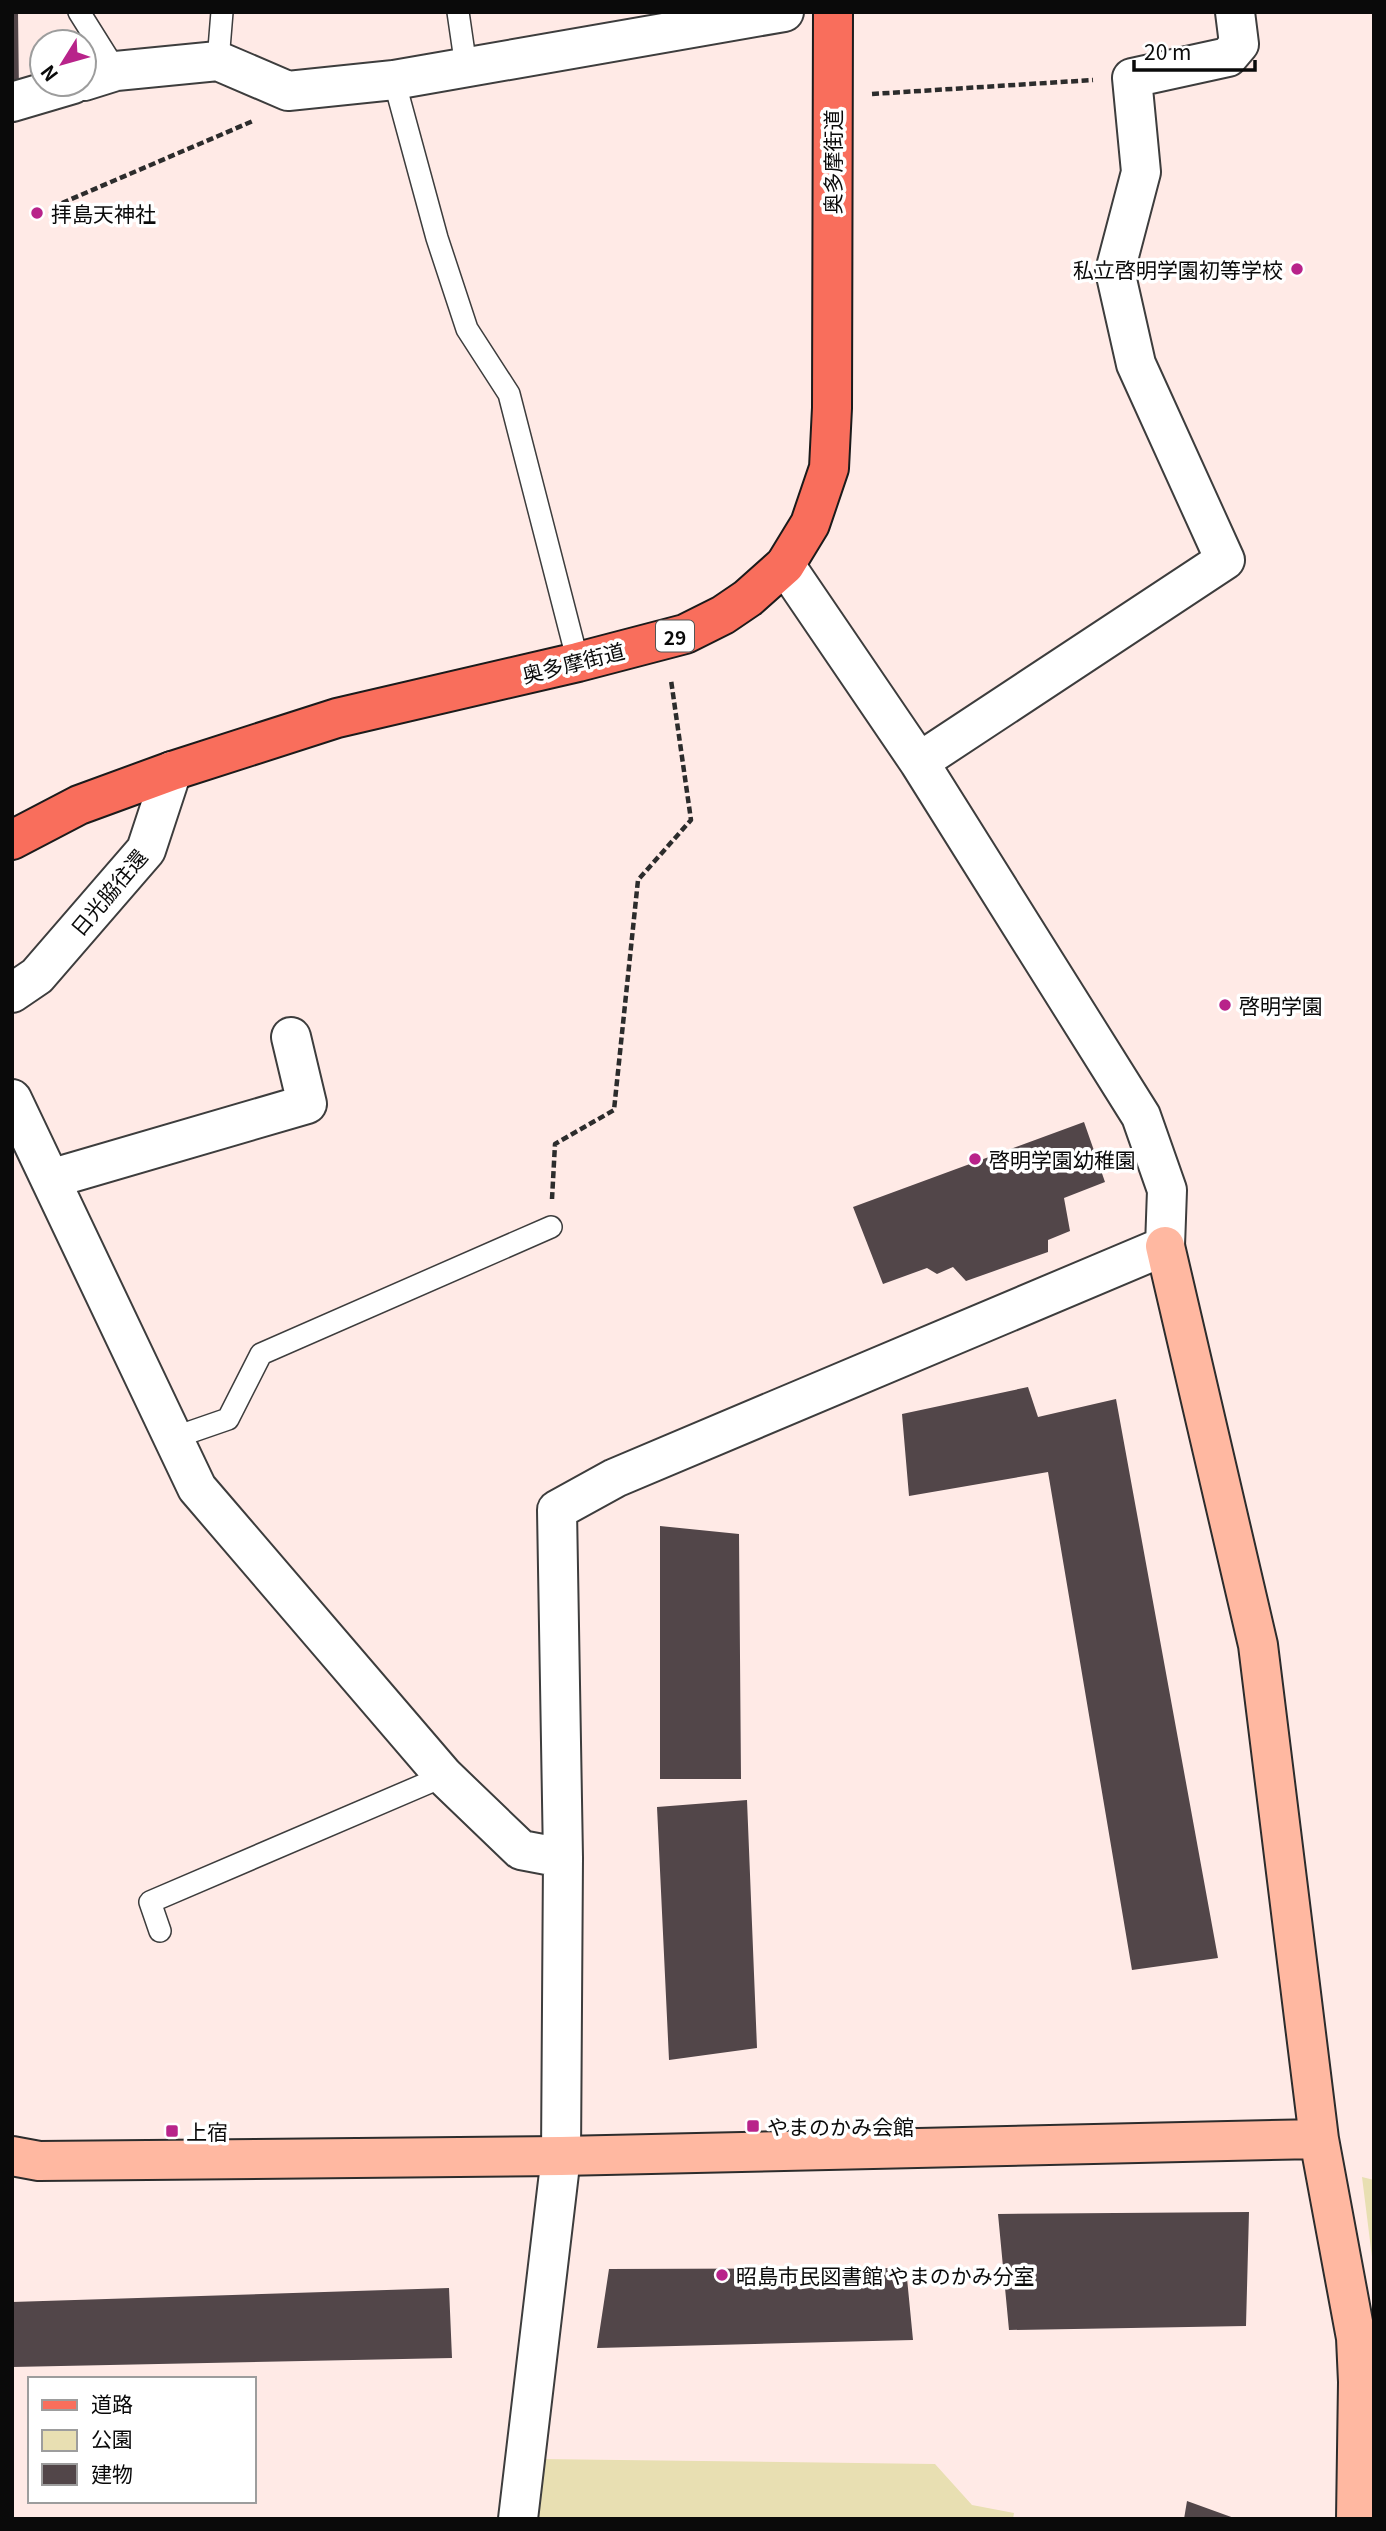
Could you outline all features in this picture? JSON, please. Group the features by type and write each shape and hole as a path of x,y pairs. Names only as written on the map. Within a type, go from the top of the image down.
{"main road":[{"name":"奥多摩街道","path":"12,840 79,806 172,771 337,718 578,662 685,634 723,615 748,598 785,565 810,524 829,468 832,408 833,12"}],"street":[{"path":"100,76 218,61 288,91 394,80 783,12"},
{"path":"919,762 1225,559 1136,364 1115,271 1141,172 1132,78 1228,57 1239,44 1235,12"},
{"path":"785,565 919,762 1141,1116 1167,1190 1165,1246 1258,1645 1319,2139 1356,2338 1359,2382 1356,2519"},
{"name":"日光脇往還","path":"12,993 37,976 146,849 172,771"},
{"path":"50,1179 307,1104 291,1037"},
{"path":"12,1099 197,1488 444,1776 521,1850 563,1858"},
{"path":"518,2519 561,2156 563,1858 557,1510 615,1478 1165,1246"},
{"path":"12,2156 40,2161 561,2156 1319,2139"}],"lane":[{"path":"79,12 100,76"},
{"path":"218,61 222,12"},
{"path":"458,12 466,67"},
{"path":"394,80 438,238 467,328 509,394 578,662"},
{"path":"173,1438 228,1419 261,1354 551,1227"},
{"path":"160,1931 150,1902 444,1776"}],"path":[{"path":"832,97 1132,78"},
{"path":"62,203 260,118"},
{"path":"551,1227 555,1144 614,1110 638,880 691,821 666,638"}],"green space":[{"path":"1362,2177 1374,2180 1374,2273"},
{"path":"538,2459 935,2464 972,2505 1014,2513 1013,2519 528,2519"}],"building":[{"path":"12,12 18,12 19,93 12,93"},
{"path":"1084,1122 1105,1182 1064,1198 1070,1231 1048,1240 1048,1252 966,1281 953,1267 937,1274 927,1268 883,1284 853,1207"},
{"path":"1028,1387 1038,1417 1116,1399 1218,1958 1132,1970 1048,1472 909,1496 902,1414"},
{"path":"660,1526 739,1534 741,1779 660,1779"},
{"path":"747,1800 757,2048 669,2060 657,1807"},
{"path":"1249,2212 1246,2326 1009,2330 998,2214"},
{"path":"906,2268 913,2340 597,2348 609,2269"},
{"path":"449,2288 452,2358 12,2367 12,2302"},
{"path":"1187,2501 1234,2518 1234,2519 1184,2519"}],"place":[{"name":"拝島天神社","path":"37,213"},
{"name":"私立啓明学園初等学校","path":"1297,269"},
{"name":"啓明学園","path":"1225,1005"},
{"name":"啓明学園幼稚園","path":"975,1159"},
{"name":"やまのかみ会館","path":"753,2126"},
{"name":"上宿","path":"172,2131"},
{"name":"昭島市民図書館 やまのかみ分室","path":"722,2275"}]}
